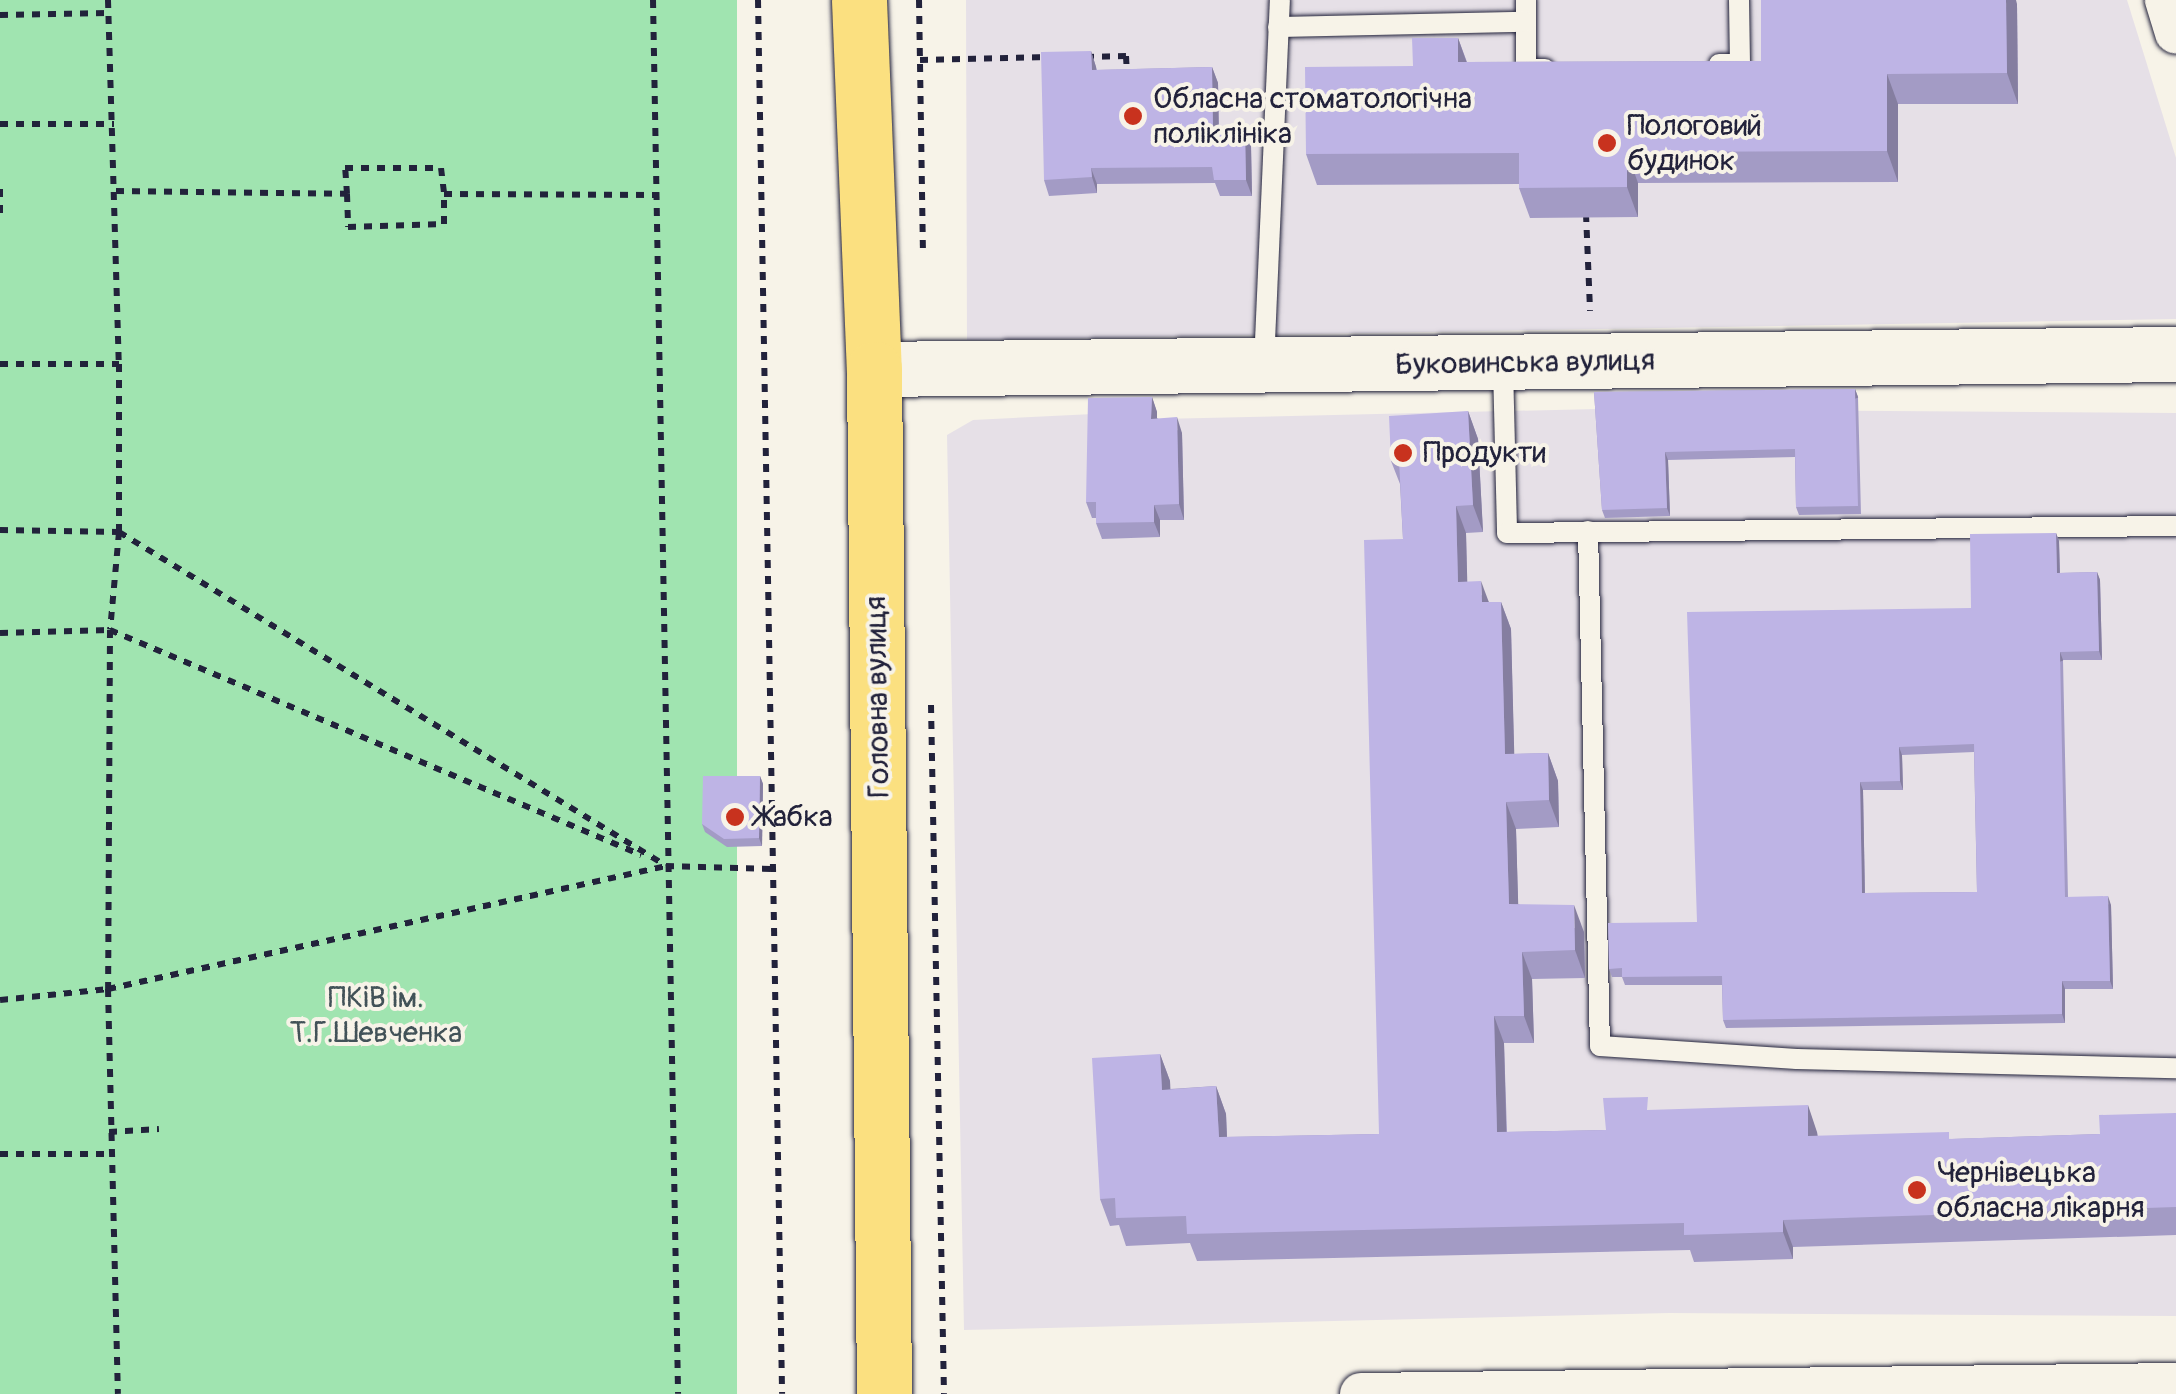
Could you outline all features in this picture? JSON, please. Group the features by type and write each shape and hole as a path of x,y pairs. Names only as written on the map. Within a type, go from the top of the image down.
{"main road":[{"name":"Головна вулиця","path":"858,0 874,369 884,1394"}],"street":[{"path":"2166,0 2176,32"},
{"name":"Буковинська вулиця","path":"874,369 2176,354"},
{"path":"1361,1394 1770,1392 2176,1384"}],"lane":[{"path":"1264,366 1280,0"},
{"path":"1526,0 1526,69 1564,68"},
{"path":"1701,65 1740,64 1739,0"},
{"path":"1278,26 1526,22"},
{"path":"1503,364 1507,532 2176,526"},
{"path":"1588,530 1600,1046 1797,1060 2176,1068"}],"path":[{"path":"108,0 118,364 119,532 110,630 108,989 118,1394"},
{"path":"653,0 678,1394"},
{"path":"758,0 782,1394"},
{"path":"920,0 924,272"},
{"path":"0,15 108,14"},
{"path":"1070,57 1126,56 1127,85"},
{"path":"920,60 1051,58"},
{"path":"0,124 114,124"},
{"path":"345,168 441,168 444,224 348,227 347,194 345,168"},
{"path":"0,189 0,216"},
{"path":"116,191 347,194"},
{"path":"444,194 655,195"},
{"path":"1585,198 1587,260"},
{"path":"0,364 118,364"},
{"path":"0,530 119,532 666,866"},
{"path":"0,633 110,630 666,866"},
{"path":"931,684 944,1394"},
{"path":"0,1000 108,989 666,866 772,869"},
{"path":"109,1132 158,1130"},
{"path":"0,1154 110,1154"}],"shaded area":[{"path":"966,0 2127,0 2176,158 2176,319 967,340"},
{"path":"1597,409 2176,413 2176,1316 1669,1313 964,1330 947,435 973,420 1093,414 1158,419"}],"green space":[{"name":"ПКіВ ім. Т.Г.Шевченка","path":"0,0 737,0 737,1394 0,1394"}],"building":[{"path":"1761,0 2006,0 2007,73 1887,74 1887,151 1627,152 1627,187 1519,188 1519,153 1306,154 1305,67 1413,66 1412,38 1458,38 1458,62 1761,61"},
{"name":"Обласна стоматологічна поліклініка","path":"1091,51 1092,70 1212,67 1213,130 1245,131 1246,180 1214,180 1212,167 1091,168 1092,177 1044,180 1041,52"},
{"path":"1855,389 1858,506 1796,507 1795,449 1665,452 1667,508 1602,510 1594,392"},
{"path":"1152,397 1151,419 1177,417 1179,504 1154,505 1154,522 1096,523 1096,502 1086,502 1088,398"},
{"path":"1468,411 1473,505 1456,506 1458,582 1481,581 1482,602 1501,602 1505,754 1548,753 1549,800 1506,802 1509,904 1574,905 1575,950 1522,952 1524,1016 1494,1016 1497,1132 1606,1130 1603,1098 1648,1097 1647,1110 1808,1105 1808,1136 1949,1132 1949,1139 2100,1134 2099,1115 2176,1113 2176,1207 1783,1220 1783,1232 1684,1235 1684,1223 1187,1234 1186,1216 1116,1218 1115,1198 1100,1199 1092,1058 1160,1054 1162,1090 1216,1086 1219,1137 1379,1134 1364,540 1403,539 1399,460 1391,461 1389,416"},
{"path":"2056,533 2057,573 2097,572 2099,651 2060,652 2065,897 2108,896 2110,981 2062,981 2062,1014 1723,1020 1722,976 1622,977 1622,968 1609,969 1608,923 1697,922 1687,612 1971,608 1970,534","holes":["1974,744 1977,892 1862,893 1860,782 1900,781 1899,747"]},
{"path":"703,776 760,776 759,838 724,839 702,824"}],"place":[{"name":"Обласна стоматологічна поліклініка","path":"1133,116"},
{"name":"Пологовий будинок","path":"1607,143"},
{"name":"Продукти","path":"1403,453"},
{"name":"Жабка","path":"735,817"},
{"name":"Чернівецька обласна лікарня","path":"1917,1190"}]}
